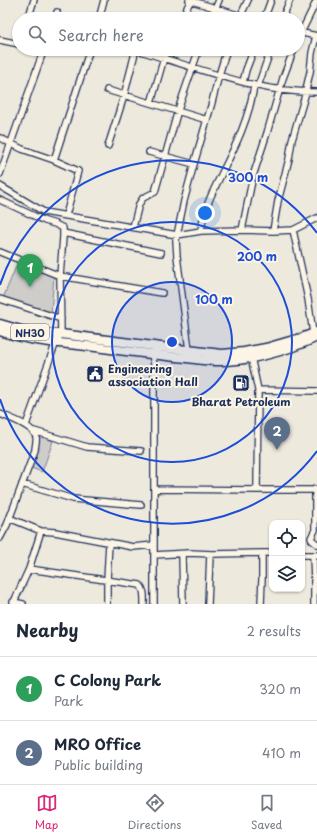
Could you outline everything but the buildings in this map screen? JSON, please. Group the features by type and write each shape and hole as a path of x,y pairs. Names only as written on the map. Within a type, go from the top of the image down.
{"highway":[{"name":"NH30","path":"0,324 28,332 152,354 218,361 263,355 283,350 301,344 316,334"},
{"name":"NH30","path":"0,331 24,338 59,338 222,354 260,349 316,334"}],"street":[{"path":"30,12 34,0"},
{"path":"101,12 104,0"},
{"path":"184,12 190,0 226,12"},
{"path":"214,12 219,0"},
{"path":"242,12 248,0"},
{"path":"267,12 271,0"},
{"path":"285,12 290,0"},
{"path":"305,21 316,0"},
{"path":"272,231 292,140 306,92 310,72 316,36 305,33"},
{"path":"0,40 12,43"},
{"path":"0,174 42,56"},
{"path":"54,160 88,56"},
{"path":"108,146 124,96 133,56"},
{"path":"158,56 256,86 280,90 317,92"},
{"path":"133,227 139,204 143,198 155,192 178,110 197,56"},
{"path":"189,350 176,240 184,201 225,56"},
{"path":"243,82 251,56"},
{"path":"201,231 202,221 206,209 247,116 256,86 268,56"},
{"path":"242,230 253,176 283,78 291,56"},
{"path":"151,103 164,58"},
{"path":"107,90 208,120"},
{"path":"0,138 11,142 22,149 54,160 78,171 66,215"},
{"path":"149,152 194,164"},
{"path":"0,186 44,212 177,235 201,231 293,230 317,218"},
{"path":"0,200 63,228 60,276 61,319 59,338 26,425"},
{"path":"293,230 316,334"},
{"path":"63,233 161,253"},
{"path":"0,252 60,276 162,293"},
{"path":"0,299 61,319"},
{"path":"154,604 154,365 152,354 161,347"},
{"path":"257,490 258,390 251,357 260,349"},
{"path":"258,390 317,391"},
{"path":"0,414 26,425 34,431 87,447 141,451"},
{"path":"0,538 35,450 36,438 34,431"},
{"path":"22,484 73,499 141,505"},
{"path":"154,489 316,490 315,530 311,538 317,544"},
{"path":"9,518 41,531 56,532 133,547 154,545"},
{"path":"23,604 13,603 29,569 41,531"},
{"path":"107,604 109,543"},
{"path":"261,604 262,553"},
{"path":"154,555 269,553"},
{"path":"182,554 182,604"},
{"path":"208,604 210,554"},
{"path":"305,555 316,554 314,604"},
{"path":"29,569 140,585 143,591 144,604"}],"shaded area":[{"path":"18,262 54,276 51,312 3,298"},
{"path":"38,435 53,441 42,472 26,466"}],"place":[{"name":"C Colony Park","path":"30,287"},
{"name":"Engineering association Hall","path":"95,374"},
{"name":"Bharat Petroleum","path":"241,383"},
{"name":"MRO Office","path":"277,450"}]}
